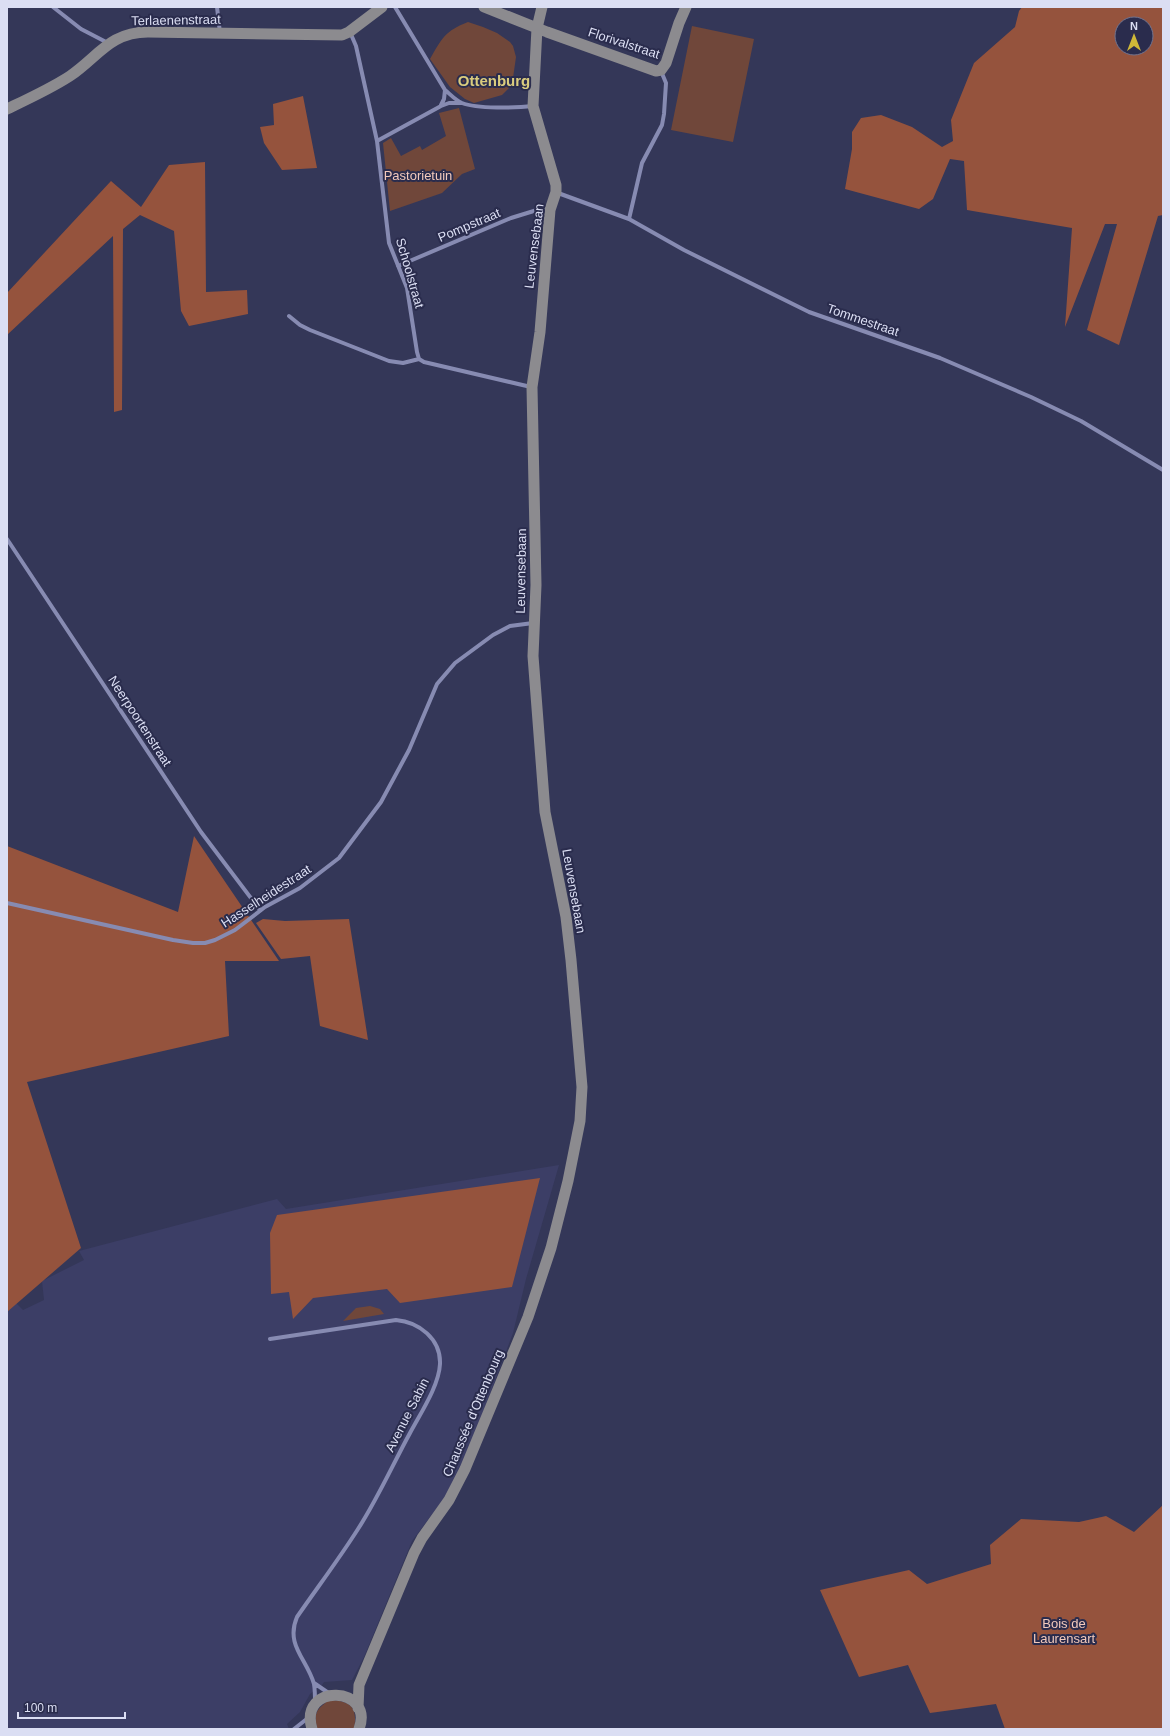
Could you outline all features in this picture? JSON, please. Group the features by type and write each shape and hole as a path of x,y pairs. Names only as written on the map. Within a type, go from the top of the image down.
{"street":[{"path":"53,7 81,29 109,44"},
{"path":"217,7 220,33"},
{"name":"Terlaenenstraat","path":"7,109 71,75 119,37 138,32 342,35 349,32 382,7"},
{"path":"395,7 445,90 461,103"},
{"path":"484,7 537,28"},
{"name":"Leuvensebaan","path":"542,7 537,28 533,106 556,185 556,192 550,210 540,332 532,387 536,578 533,623 533,656 545,812 566,918 582,1087 582,1104 577,1137"},
{"name":"Florivalstraat","path":"537,28 651,70 660,70 666,63 679,23 686,7"},
{"name":"Schoolstraat","path":"349,32 356,46 377,141 389,243 407,288 419,359"},
{"path":"630,219 642,163 662,125 666,83 660,70"},
{"path":"441,106 444,99 445,90"},
{"path":"377,141 449,103 461,103 482,107 533,106"},
{"name":"Tommestraat","path":"556,192 630,219 684,250 808,312 940,358 1074,417 1163,470"},
{"name":"Pompstraat","path":"398,266 511,218 537,210 550,210"},
{"path":"290,316 300,325 310,330 389,361 403,363 419,359 424,362 532,387"},
{"name":"Neerpoortenstraat","path":"7,539 201,832 260,910"},
{"name":"Hasselheidestraat","path":"7,903 193,944 206,943 215,940 235,930 260,910 300,888 338,858 381,802 409,750 437,684 455,663 493,635 504,629 510,626 533,623"},
{"name":"Chaussée d'Ottenbourg","path":"359,1729 361,1720 358,1708 359,1685 414,1553 456,1490 509,1365 543,1276 568,1182 577,1137"},
{"name":"Avenue Sabin","path":"270,1339 400,1321 418,1326 430,1336 440,1353 439,1374 426,1404 359,1528 297,1617 294,1625 295,1644 314,1683"},
{"path":"314,1683 336,1695 351,1700 358,1708"},
{"path":"314,1683 315,1705"},
{"path":"294,1729 310,1716 315,1705 325,1697 336,1695 359,1685"},
{"path":"310,1716 312,1729"}],"shaded area":[{"path":"559,1165 526,1279 513,1333 457,1481 412,1541 364,1657 352,1680 324,1682 310,1694 300,1712 287,1724 289,1729 7,1729 7,1304 11,1298 23,1310 44,1300 42,1281 84,1260 79,1251 277,1199 286,1209"}],"green space":[{"path":"1022,7 1163,7 1163,215 1158,216 1119,345 1087,330 1117,224 1105,224 1065,327 1072,228 967,210 964,161 950,159 933,199 919,209 845,189 852,149 852,132 861,118 881,115 912,127 942,147 953,141 951,120 974,63 1015,27 1019,11"},
{"path":"468,22 497,33 510,42 513,46 516,57 512,85 502,95 474,103 465,99 450,87 430,59 449,32"},
{"path":"692,26 754,39 733,142 671,130"},
{"path":"303,96 317,168 282,170 264,143 260,127 274,125 273,104"},
{"name":"Pastorietuin","path":"459,108 475,169 462,174 442,193 390,211 383,143 391,138 401,156 420,146 422,150 446,136 439,113"},
{"path":"205,162 206,292 247,290 248,314 189,326 181,311 174,231 140,215 123,229 122,410 114,412 113,236 7,335 7,293 111,181 141,207 169,165"},
{"path":"194,836 279,961 225,961 229,1036 27,1082 81,1248 7,1312 7,846 178,912"},
{"path":"263,919 285,921 349,919 368,1040 320,1026 310,956 281,959 256,923"},
{"path":"540,1178 512,1287 400,1303 387,1289 313,1298 293,1319 289,1292 271,1294 270,1233 277,1215"},
{"path":"370,1306 380,1309 384,1314 343,1321 356,1308"},
{"name":"Bois de Laurensart","path":"1163,1505 1163,1729 1005,1729 996,1704 930,1713 908,1665 859,1677 820,1590 909,1570 927,1584 991,1564 990,1545 1021,1519 1079,1522 1106,1516 1134,1532"},
{"path":"329,1700 348,1704 354,1710 354,1729 317,1729 317,1712 321,1706"}],"district":[{"name":"Ottenburg","path":"494,80"}]}
